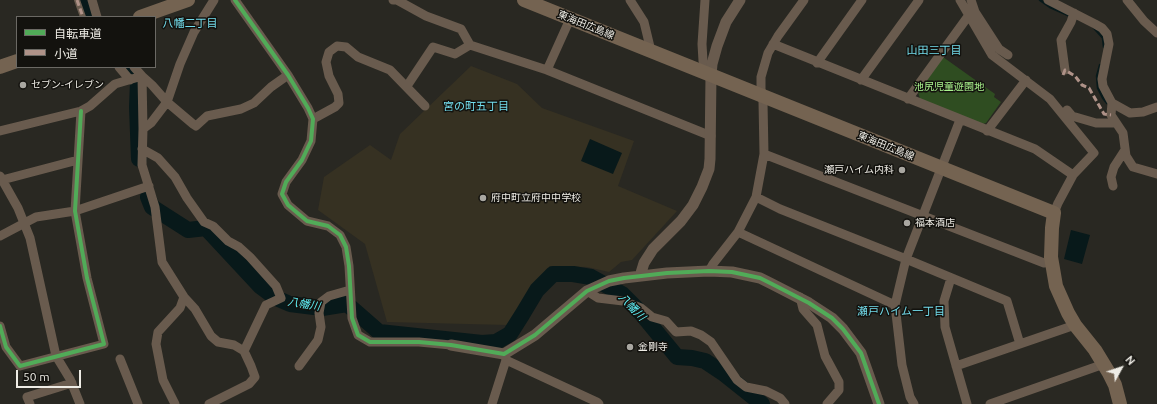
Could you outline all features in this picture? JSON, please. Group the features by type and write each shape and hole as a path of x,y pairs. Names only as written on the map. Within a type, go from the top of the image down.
{"main road":[{"path":"143,16 188,0"},
{"name":"東海田広島線","path":"524,0 1054,213"},
{"path":"0,67 16,61"},
{"path":"1054,213 1050,242 1056,286 1061,300 1075,326 1104,364 1115,385 1120,404"}],"street":[{"path":"77,0 83,16"},
{"path":"92,0 97,16"},
{"path":"143,129 151,123 168,102 180,64 194,32 214,0"},
{"path":"235,0 288,75 313,119 311,141 302,160 286,182 282,194 288,205 307,220 328,226 340,235 346,247 349,266 352,318 358,335 370,342 419,342 451,345 505,357 599,404"},
{"path":"394,0 397,0 426,16 461,29 470,45 547,70 711,136"},
{"path":"630,0 644,22 651,51"},
{"path":"705,0 702,60 711,75"},
{"path":"640,276 644,263 654,249 694,205 709,169 711,136 711,75 717,46 726,22 740,0"},
{"path":"709,271 738,232 756,197 764,154 762,96 760,89 761,77 768,54 773,44 804,0"},
{"path":"817,62 862,0"},
{"path":"861,80 919,0"},
{"path":"960,0 992,55 1050,99 1094,153 1073,176 1054,213"},
{"path":"970,0 975,12 999,49 1008,55"},
{"path":"1048,0 1073,16 1102,28 1107,34 1109,44 1102,78 1103,86 1112,103 1114,119 1123,134 1126,156 1133,167 1157,174"},
{"path":"1127,0 1144,21 1157,33"},
{"path":"908,99 969,15"},
{"path":"1065,70 1061,40 1073,16"},
{"path":"547,70 570,18"},
{"path":"773,44 1035,150 1073,176"},
{"path":"407,86 433,47 455,54 470,45"},
{"path":"313,119 335,107 339,103 338,94 329,76 326,62 329,52 337,46 346,47 358,57 390,70 425,106"},
{"path":"120,68 130,80"},
{"path":"135,68 168,102 196,126 207,116 241,109 254,103 271,87 288,75"},
{"path":"0,131 81,111 90,106 115,84 142,76"},
{"path":"142,76 142,165 155,207 162,262 184,296 195,309 211,336 218,342 234,345 244,351 255,377 249,384 209,404"},
{"path":"987,131 1026,80"},
{"path":"1112,103 1130,113 1143,112 1157,107"},
{"path":"1067,110 1072,116 1096,123 1114,119"},
{"path":"0,326 6,347 20,366 104,344 87,278 75,211 81,111"},
{"path":"914,404 910,397 902,365 895,305 906,258 960,120"},
{"path":"142,149 158,158 175,177 187,198 204,222 213,226 228,241 239,247 276,286 281,298 266,305 244,351"},
{"path":"1113,186 1111,177 1114,167 1125,150"},
{"path":"764,154 1044,263 1052,262"},
{"path":"78,160 1,178 18,208 30,238 56,356 72,383 80,404"},
{"path":"0,236 36,218 75,211 149,186"},
{"path":"756,197 780,209 906,258 1006,301 1020,344"},
{"path":"738,232 895,305"},
{"path":"492,404 505,357 535,336 587,291 624,278 709,271 732,272 760,278 800,298 832,318 844,329 861,353 879,404"},
{"path":"951,278 944,301 945,327 967,404"},
{"path":"299,366 318,340 321,327 319,313 321,302 329,296 350,290"},
{"path":"587,291 598,298 623,301 641,308 652,316 666,321 676,332 691,331 702,335 711,342 737,380 746,387 766,391 780,398 785,404"},
{"path":"175,404 163,380 156,344 158,332 180,308 184,296"},
{"path":"800,298 803,309 817,325 825,356 839,382 839,390 827,404"},
{"path":"956,366 1075,326"},
{"path":"120,359 138,404"},
{"path":"990,404 1104,364"},
{"path":"30,404 27,397 72,383"}],"shaded area":[{"name":"府中町立府中中学校","path":"471,66 517,84 542,108 634,141 618,186 677,211 632,260 621,262 609,272 587,267 550,266 527,293 508,325 387,322 365,244 318,210 324,177 370,145 391,160 400,134"},
{"path":"590,139 622,153 613,174 581,161"},
{"path":"1071,230 1090,235 1082,264 1064,259"}],"green space":[{"name":"池尻児童遊園地","path":"943,57 995,94 994,97 1001,102 986,123 983,124 920,99 918,92"}],"waterway":[{"name":"八幡川","path":"86,0 91,16"},
{"path":"1040,0 1050,7 1068,15"},
{"path":"1094,28 1103,38 1104,47"},
{"path":"1100,65 1097,76 1098,88 1107,103"},
{"name":"八幡川","path":"127,68 138,82 137,107 139,159"},
{"name":"八幡川","path":"148,197 152,207 188,230 206,228 260,286 276,298 290,304 322,308 347,304 379,332 482,343 496,342 510,334 537,290 553,274 573,274 591,277 622,294 640,312 677,357 705,361 723,373 762,404"}],"marked path":[{"path":"77,0 83,16"},
{"path":"1063,75 1065,70 1075,76 1082,85 1089,88 1104,114 1111,115"}],"cycle path":[{"path":"235,0 288,75 313,119 311,141 302,160 286,182 282,194 288,205 307,221 328,226 340,235 346,247 349,266 352,318 358,335 370,342 419,342 451,345 504,354 535,335 587,291 609,281 667,273 709,271 732,272 760,278 809,303 832,318 843,329 861,353 879,404"},
{"path":"0,326 6,347 20,366 104,344 87,278 75,211 81,111"}],"place":[{"name":"セブン-イレブン","path":"23,85"},
{"name":"瀬戸ハイム内科","path":"902,170"},
{"name":"府中町立府中中学校","path":"483,198"},
{"name":"福本酒店","path":"907,223"},
{"name":"金剛寺","path":"630,347"}],"district":[{"name":"八幡二丁目","path":"190,23"},
{"name":"山田三丁目","path":"934,50"},
{"name":"宮の町五丁目","path":"476,106"},
{"name":"瀬戸ハイム一丁目","path":"901,311"}]}
